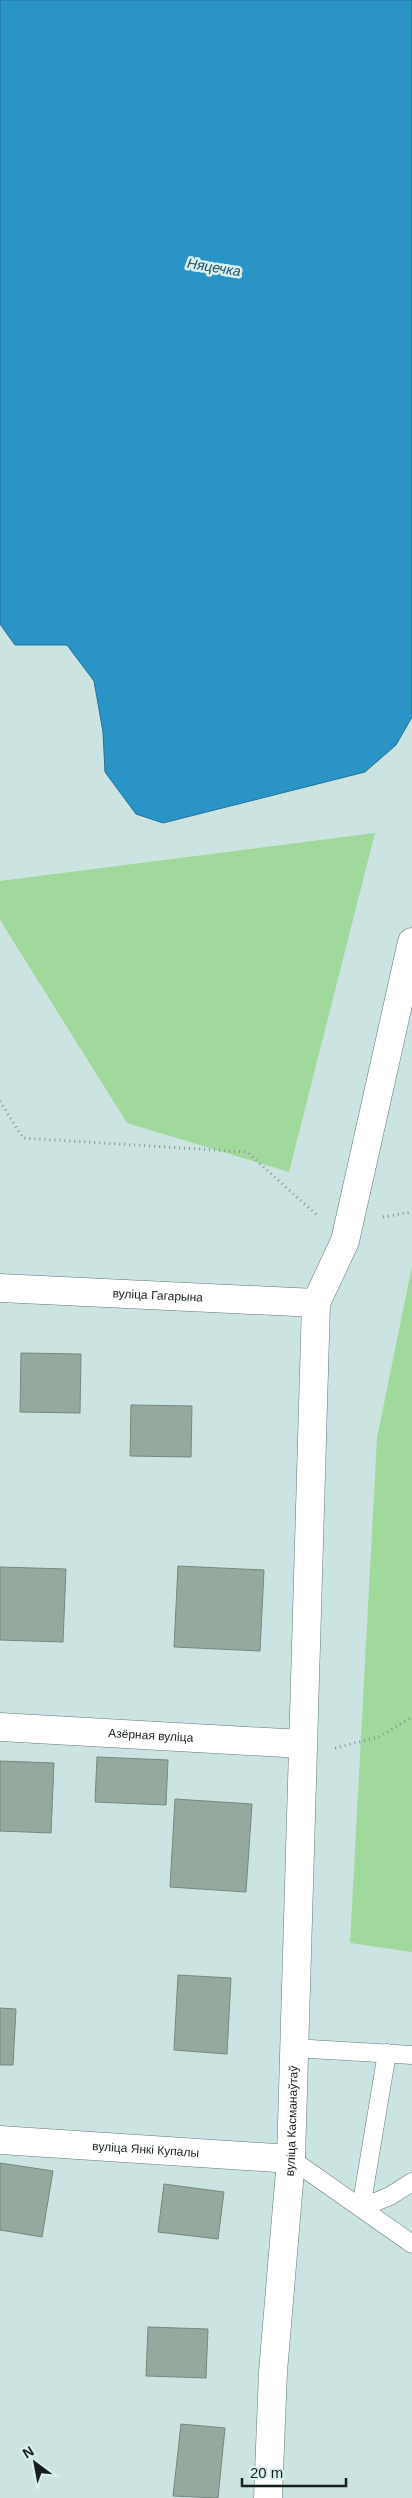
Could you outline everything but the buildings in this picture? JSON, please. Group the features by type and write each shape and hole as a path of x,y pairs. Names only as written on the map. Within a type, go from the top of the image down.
{"street":[{"path":"316,1303 345,1241 412,942"},
{"name":"вуліца Гагарына","path":"0,1288 316,1303"},
{"name":"вуліца Касманаўтаў","path":"268,2498 273,2372 291,2159 316,1303"},
{"name":"Азёрная вуліца","path":"0,1727 302,1744"},
{"name":"вуліца Янкі Купалы","path":"0,2140 291,2159"}],"lane":[{"path":"293,2048 412,2055"},
{"path":"361,2208 387,2053"},
{"path":"291,2159 412,2244"},
{"path":"361,2208 390,2196 412,2182"}],"path":[{"path":"0,1101 23,1138 247,1152 345,1241"},
{"path":"302,1744 339,1748 379,1737 412,1717"}],"green space":[{"path":"375,833 289,1172 127,1123 0,920 0,881"},
{"path":"412,1266 412,1952 350,1943 377,1438"}],"water":[{"name":"Няцечка","path":"0,0 412,0 412,717 396,745 365,772 163,823 136,814 105,772 103,732 94,681 67,645 15,645 0,624"}]}
